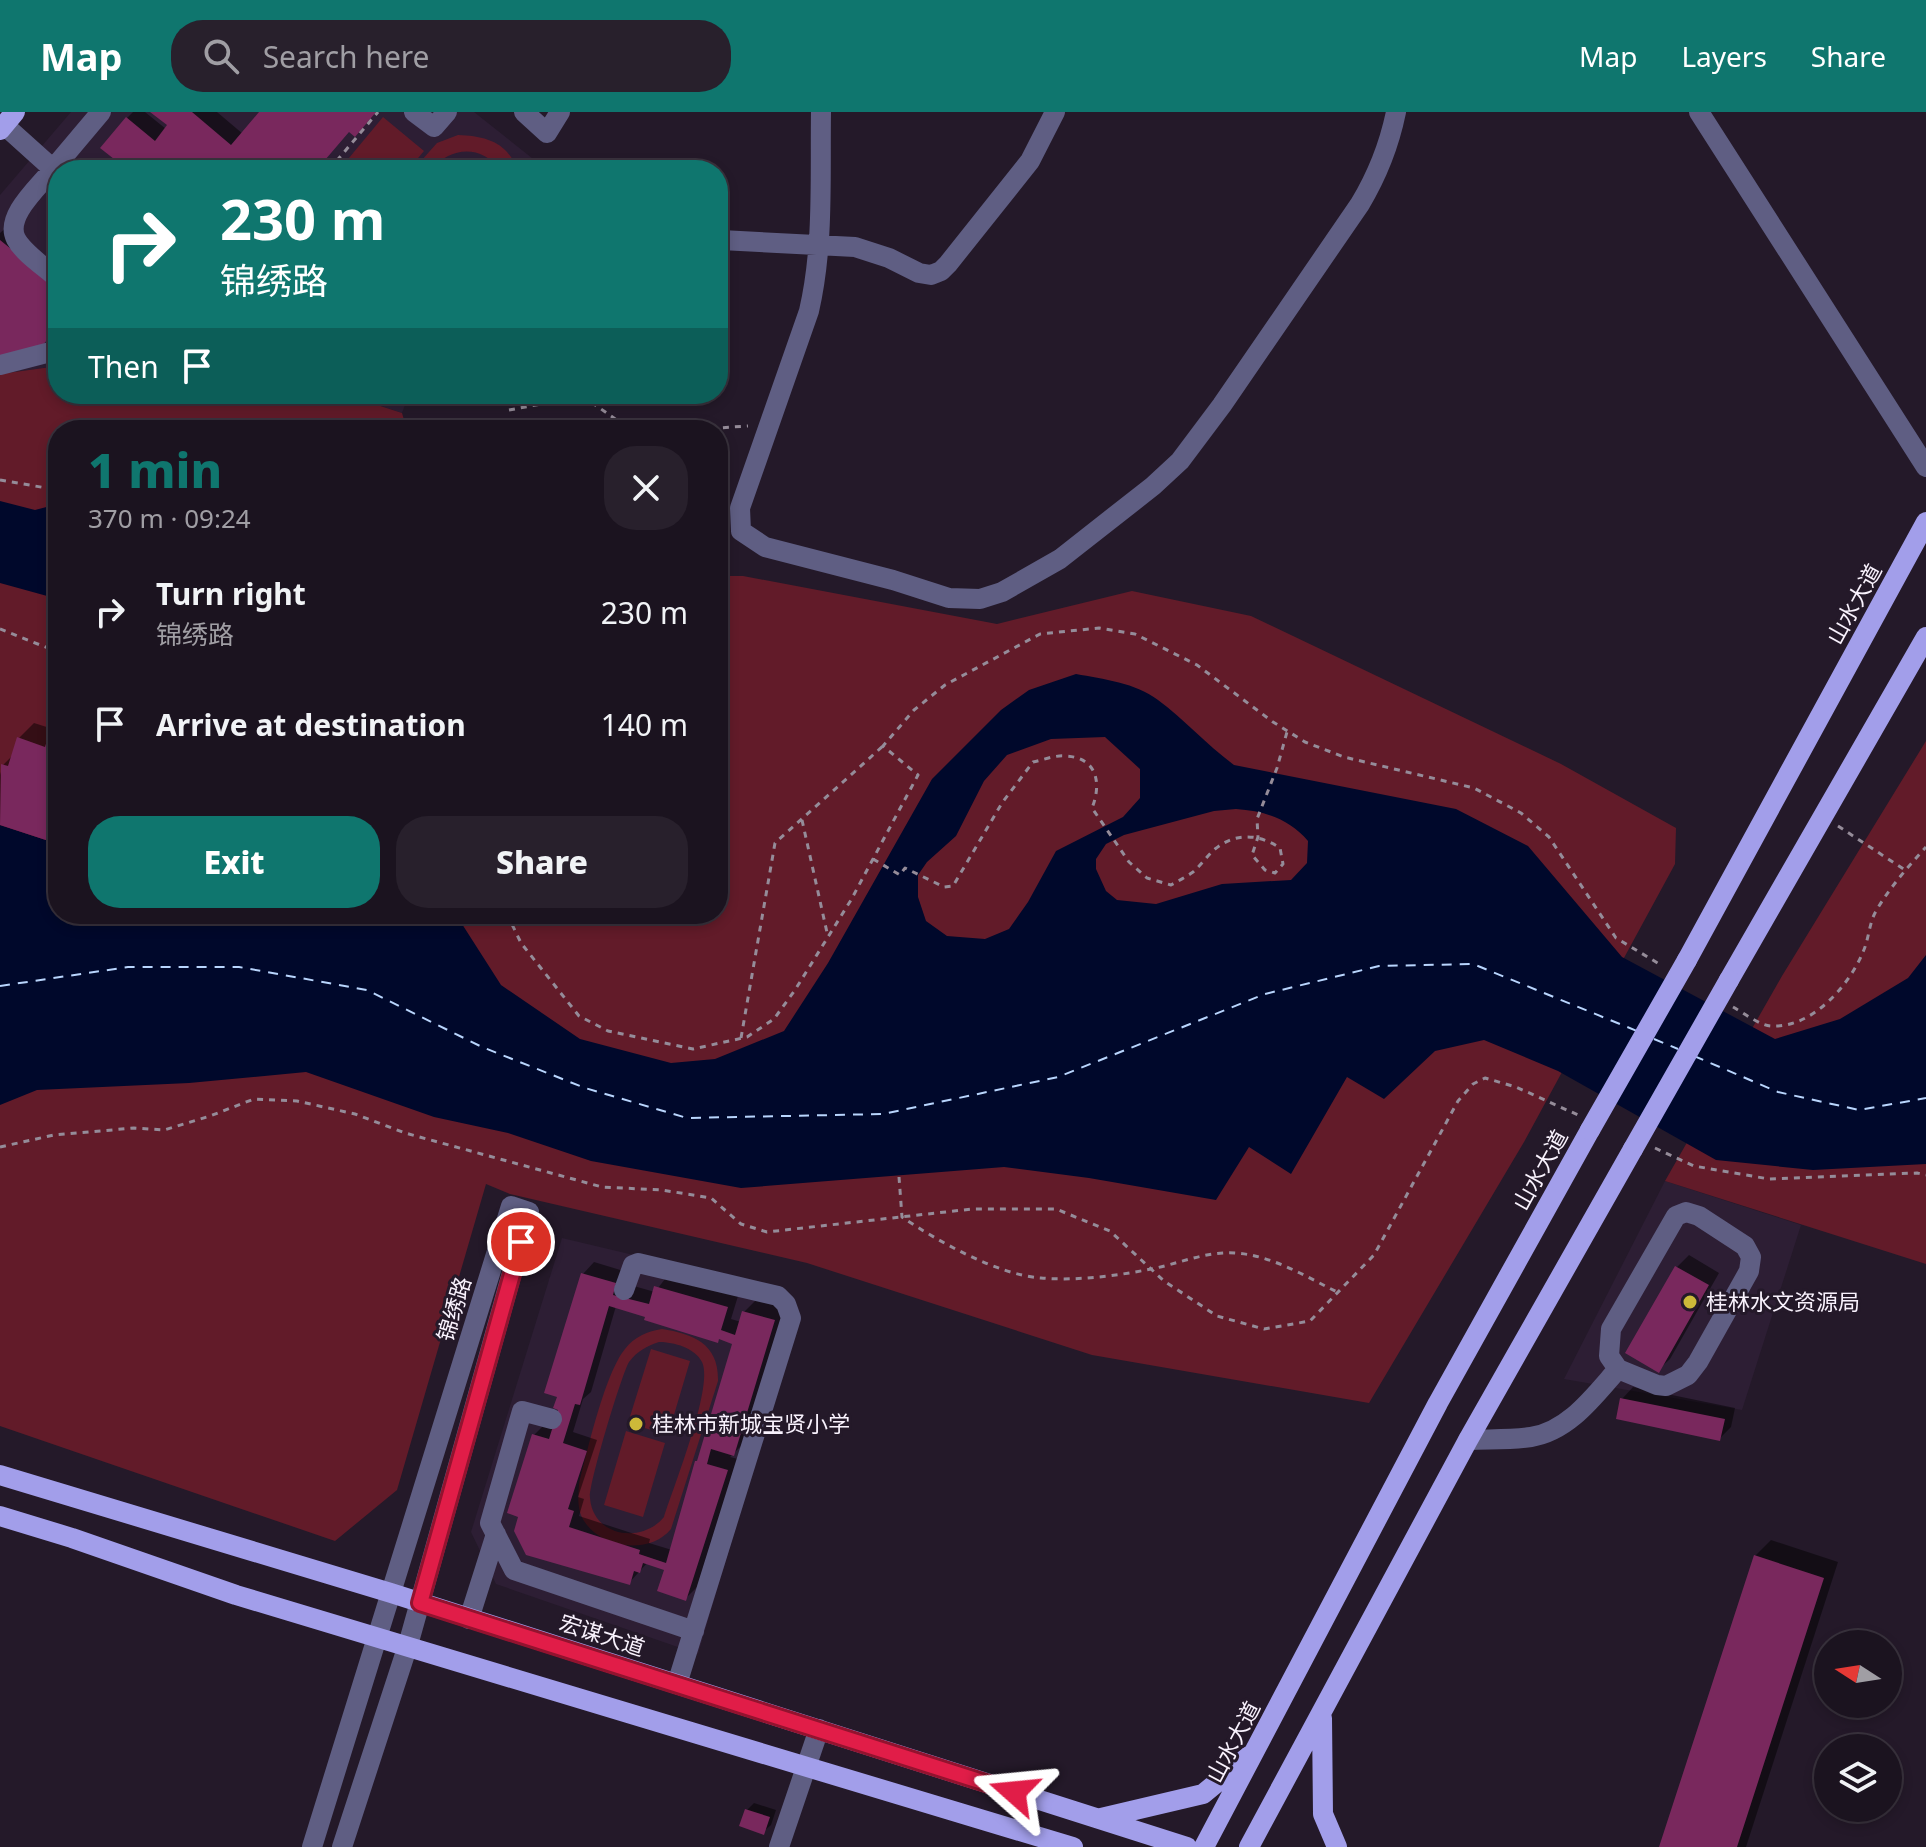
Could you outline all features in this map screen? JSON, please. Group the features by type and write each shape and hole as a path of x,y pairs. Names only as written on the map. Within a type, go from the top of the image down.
{"main road":[{"name":"山水大道","path":"1204,1847 1587,1124 1687,960 1926,522"},
{"path":"1249,1847 1468,1440 1643,1148 1729,980 1926,637"},
{"name":"宏谋大道","path":"0,1475 391,1593 1187,1847"},
{"path":"0,1516 236,1595 1073,1847"},
{"path":"1322,1712 1323,1814 1337,1847"},
{"path":"1098,1819 1203,1794 1255,1751"}],"street":[{"path":"61,160 101,112"},
{"path":"414,112 434,127 447,112"},
{"path":"524,112 547,133 560,112"},
{"path":"821,112 816,281 809,311 740,508 741,531 750,539 788,554 893,580 949,598 980,599 1002,592 1060,559 1180,461 1360,204 1377,176 1389,145 1396,112"},
{"path":"728,240 855,247 931,275 941,271 1030,161 1055,112"},
{"path":"1699,112 1926,467"},
{"path":"7,122 48,164"},
{"path":"48,175 17,214 13,228 19,244 48,270"},
{"path":"0,365 48,353"},
{"name":"锦绣路","path":"312,1847 511,1206 529,1212 408,1645 342,1847"},
{"path":"1686,1212 1699,1216 1746,1247 1751,1257 1749,1271 1688,1375 1675,1383 1657,1385 1618,1369 1609,1356 1611,1329 1676,1216 1686,1212"},
{"path":"624,1290 633,1265 638,1263 778,1296 790,1314 677,1684"},
{"path":"1468,1440 1532,1437 1554,1430 1572,1418 1618,1369"},
{"path":"552,1419 522,1411 490,1523 514,1570 694,1631"},
{"path":"469,1619 496,1534"},
{"path":"779,1847 819,1729"}],"path":[{"path":"337,160 378,112"},
{"path":"509,410 542,404"},
{"path":"594,404 617,420"},
{"path":"728,428 768,426"},
{"path":"0,480 48,488"},
{"path":"741,1038 775,843 883,746 914,710 945,685 1040,634 1099,628 1135,634 1197,665 1305,742 1344,757 1474,788 1521,813 1549,837 1616,938 1667,969"},
{"path":"0,629 48,648"},
{"path":"873,859 900,875 905,868 944,887 953,886 1002,803 1033,762 1067,755 1089,764 1097,775 1097,796 1092,808 1129,862 1147,878 1171,885 1193,872 1217,847 1235,838 1258,837 1280,848 1283,864 1275,873 1265,870 1252,855 1258,837 1257,819 1277,768 1287,731"},
{"path":"512,924 521,943 579,1016 608,1031 693,1049 741,1038 774,1019 828,937 918,775 883,746"},
{"path":"1823,816 1905,870"},
{"path":"801,819 828,937"},
{"path":"1730,1005 1768,1027 1791,1024 1812,1013 1842,988 1863,952 1874,914 1905,870 1926,847"},
{"path":"0,1147 54,1135 134,1128 164,1130 254,1099 297,1101 355,1114 405,1133 591,1185 662,1190 711,1198 741,1224 767,1232 972,1209 1056,1209 1110,1231 1164,1281 1217,1316 1264,1329 1310,1321 1374,1255 1458,1101 1473,1084 1485,1078 1516,1087 1587,1124"},
{"path":"1643,1148 1694,1166 1769,1179 1926,1175"},
{"path":"899,1177 902,1217"},
{"path":"902,1217 932,1238 994,1266 1038,1278 1077,1279 1151,1269 1192,1257 1235,1253 1280,1263 1338,1292"}],"shaded area":[{"path":"71,112 474,112 534,160 48,160 48,367 0,374 0,195"},
{"path":"383,117 424,151 416,160 347,160"},
{"path":"458,135 486,139 501,147 513,160 489,160 466,152 442,160 422,160 437,143"},
{"path":"48,367 48,404 374,404 402,413 404,420 48,420 48,924 728,924 728,576 743,576 997,624 1132,591 1251,616 1561,764 1676,828 1675,864 1524,1142 1369,1403 1092,1355 807,1263 510,1194 486,1184 397,1490 335,1541 0,1426 0,374"},
{"path":"375,404 405,404 402,413"},
{"path":"1926,741 1926,1264 1665,1181 1782,976"},
{"name":"桂林水文资源局","path":"1665,1181 1801,1225 1742,1410 1564,1379"},
{"name":"桂林市新城宝贤小学","path":"562,1238 781,1290 799,1315 698,1654 496,1584 471,1532"},
{"path":"657,1330 684,1334 702,1343 714,1358 718,1381 671,1529 651,1543 614,1543 602,1538 584,1521 579,1508 579,1484 598,1414 618,1360 633,1341","holes":["659,1342 689,1350 702,1362 704,1374 698,1414 664,1517 644,1531 620,1532 609,1528 593,1511 590,1498 594,1473 629,1362 646,1347"]},
{"path":"651,1349 690,1361 668,1435 628,1423"},
{"path":"626,1431 665,1443 643,1517 604,1505"}],"water":[{"path":"0,501 35,510 48,507 48,596 0,583"},
{"path":"1076,674 1119,682 1140,689 1158,700 1234,765 1456,809 1528,846 1622,957 1775,1039 1840,1019 1908,978 1926,955 1926,1164 1813,1170 1716,1160 1558,1071 1484,1040 1435,1051 1384,1099 1347,1077 1291,1174 1249,1147 1216,1200 1004,1167 741,1188 591,1161 508,1133 434,1117 306,1072 189,1083 37,1090 0,1105 0,825 48,841 48,924 462,924 501,985 580,1039 671,1063 715,1059 784,1031 828,963 932,779 1001,710 1029,690","holes":["1105,737 1140,769 1140,798 1123,817 1056,851 1009,929 985,939 947,936 926,921 918,897 918,875 927,862 956,836 984,781 1007,755 1051,739","1236,809 1257,812 1293,827 1308,841 1307,863 1291,880 1222,884 1156,904 1117,900 1106,891 1096,869 1096,859 1106,844 1124,835 1214,811"]}],"building":[{"path":"150,112 192,112 231,145 259,112 376,112 355,137 349,132 325,160 115,160 100,148 126,117 155,141 167,125"},
{"path":"0,240 48,279 48,339 40,348 0,357"},
{"path":"17,737 45,747 48,737 48,841 0,825 1,764 8,766"},
{"path":"1675,1266 1709,1285 1659,1373 1625,1353"},
{"path":"581,1273 616,1283 613,1295 649,1304 654,1286 728,1307 721,1330 735,1335 742,1311 775,1320 734,1456 711,1449 707,1464 728,1470 686,1601 657,1591 664,1570 643,1563 640,1573 634,1571 630,1585 526,1555 514,1531 518,1517 507,1513 532,1434 549,1439 558,1410 553,1408 557,1397 544,1393","holes":["609,1306 645,1317 644,1320 718,1343 719,1339 732,1344 666,1563 639,1554 640,1550 569,1527 574,1511 568,1509 587,1451 563,1443 575,1404 580,1405"]},
{"path":"1620,1398 1725,1419 1720,1441 1616,1419"},
{"path":"1754,1555 1824,1578 1737,1847 1659,1847"},
{"path":"745,1809 770,1817 764,1835 739,1826"}],"ferry route":[{"path":"0,986 128,967 239,967 367,990 482,1047 585,1088 687,1118 883,1114 1058,1077 1265,994 1379,966 1473,964 1637,1031"},
{"path":"1654,1039 1678,1049"},
{"path":"1694,1056 1778,1092 1859,1110 1926,1098"}],"place":[{"name":"桂林水文资源局","path":"1690,1302"},
{"name":"桂林市新城宝贤小学","path":"636,1424"}],"route":[{"path":"521,1242 420,1603 1014,1792"}]}
